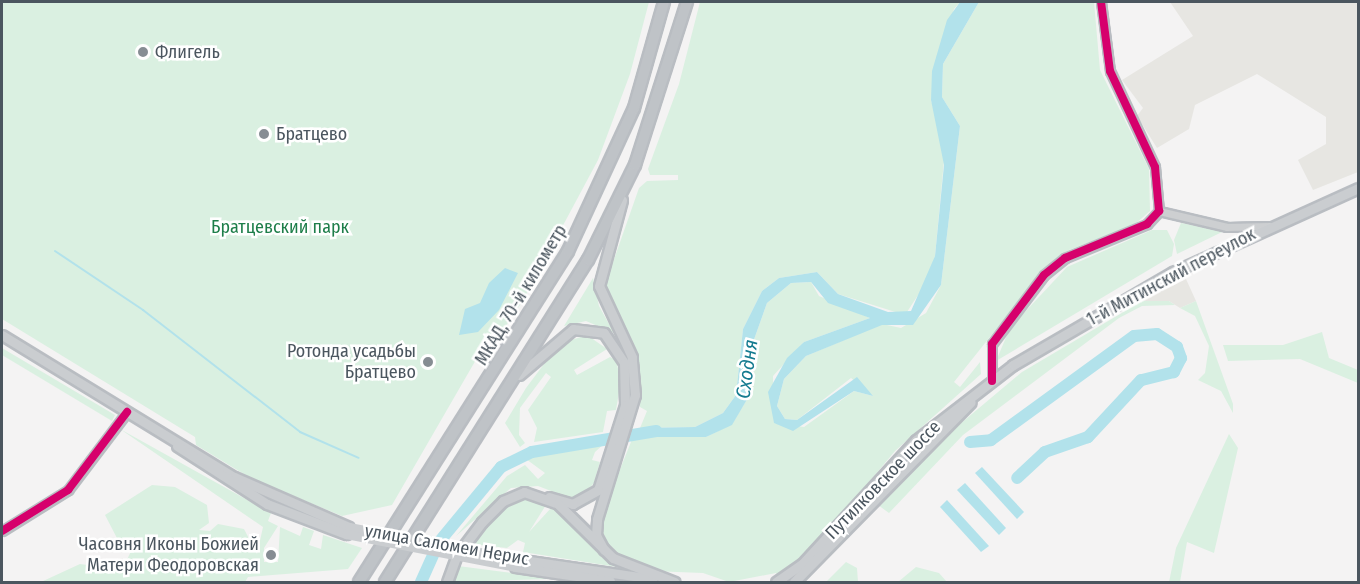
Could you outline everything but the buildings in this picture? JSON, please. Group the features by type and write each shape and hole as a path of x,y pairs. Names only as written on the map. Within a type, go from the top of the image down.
{"highway":[{"name":"МКАД, 70-й километр","path":"358,582 579,231 634,108 664,2"},
{"path":"385,582 568,296 629,178 665,83 687,2"}],"main road":[{"path":"604,550 595,529 615,451 635,395 632,357 599,286 629,178"},
{"name":"1-й Митинский переулок","path":"992,381 1161,278 1269,226 1359,188"},
{"path":"515,379 563,334 595,329 612,339 624,363 625,420"},
{"name":"улица Саломеи Нерис","path":"2,335 168,438 241,490 347,531 613,582"},
{"name":"Путилковское шоссе","path":"779,581 916,440 992,381"},
{"name":"Путилковское шоссе","path":"796,582 992,381"},
{"path":"447,582 469,538 502,501 524,492 549,497 567,504 587,501 598,490 615,451"},
{"path":"549,497 604,550 626,565 674,582"},
{"name":"улица Саломеи Нерис","path":"516,563 674,582"},
{"path":"566,582 613,582"}],"street":[{"path":"992,381 992,344 1044,275 1065,258 1147,224 1159,211 1155,167 1110,71 1101,2"},
{"path":"1159,211 1227,227 1269,226"},
{"path":"2,531 68,490 127,412"},
{"path":"779,581 796,582"}],"shaded area":[{"path":"1170,2 1358,2 1358,172 1313,190 1298,160 1326,144 1326,117 1257,74 1195,105 1189,129 1157,148 1137,116 1143,108 1122,80 1193,36"},
{"path":"1186,279 1196,301 1180,308 1169,301 1142,301"}],"green space":[{"name":"Братцевский парк","path":"2,2 649,2 630,74 598,160 522,302 501,333 492,332 392,505 342,516 252,479 196,445 195,437 2,319"},
{"path":"700,2 960,2 954,9 931,100 945,150 935,256 928,280 905,315 838,294 817,272 779,278 762,291 743,329 736,395 723,413 695,427 640,428 647,411 640,407 635,349 605,285 639,188 647,181 678,180 678,175 650,175 648,169 679,84"},
{"path":"979,2 1094,2 1100,70 1149,169 1150,211 1134,225 1069,250 1045,268 954,382 960,387 980,362 981,374 895,451 820,541 779,577 776,573 729,582 703,573 651,571 623,558 600,536 602,514 633,437 706,437 732,424 752,391 751,348 767,303 791,283 811,282 819,296 870,318 804,342 773,376 774,423 804,427 854,391 873,396 851,378 797,420 785,419 777,406 784,379 806,356 882,324 901,328 926,313 941,285 960,126 942,97 943,64"},
{"path":"1181,223 1222,232 1177,254 1174,240"},
{"path":"1152,230 1167,230 1174,244 1172,256 996,361 1010,328 1067,267"},
{"path":"593,278 599,306 614,333 586,321 564,326"},
{"path":"1142,301 1169,301 1175,305 1142,306 1119,318 963,435 889,513 878,505 922,456 1022,372"},
{"path":"1196,301 1233,404 1233,413 1221,391 1198,380 1205,373 1209,346 1195,316 1180,308"},
{"path":"1322,332 1329,358 1358,370 1358,383 1300,359 1228,361 1223,345 1283,345"},
{"path":"587,335 607,349 574,370 577,375 610,357 616,360 621,381 616,410 607,411 603,432 534,442 537,428 528,410 551,377 546,373 520,408 519,435 525,443 520,447 505,423 526,388 559,344"},
{"path":"2,348 115,415 112,421 2,355"},
{"path":"120,429 271,513 268,521 278,526 264,548 264,562 278,562 280,527 300,536 303,527 314,531 309,545 321,549 323,535 362,548 348,569 248,577 245,582 41,582 80,564 122,570 134,545 119,542 105,515 152,485 175,487 207,505 209,523 199,530 210,531 218,524 244,529 257,554 263,527"},
{"path":"1229,434 1238,448 1214,553 1187,542 1180,582 1169,582 1176,548"},
{"path":"605,443 595,452 592,460 600,462 594,483 582,497 572,499 538,486 511,488 456,536 507,476 525,465 538,479 545,473 526,459"},
{"path":"528,498 546,505 529,532 551,508 558,509 617,567 523,552 525,543 518,540 507,548 471,544 500,511"},
{"path":"846,562 857,568 858,582 826,582"},
{"path":"458,566 550,578 550,579 453,582"},
{"path":"916,567 939,573 947,582 898,582"}],"water":[{"path":"960,2 979,2 943,64 942,97 960,126 941,285 913,325 882,325 806,356 784,379 777,406 785,419 797,420 857,377 873,396 854,391 793,431 774,423 768,392 787,358 804,342 870,318 828,303 811,282 791,283 767,303 751,348 752,391 732,425 706,437 639,437 640,428 695,427 723,413 736,395 743,329 762,291 779,278 817,272 838,294 888,312 911,311 935,256 944,165 931,100 932,71 947,20"},
{"path":"505,268 518,273 499,310 478,332 459,335 465,309 480,303 489,283"},
{"path":"982,467 1024,512 1017,519 975,473"},
{"path":"965,483 1006,528 999,535 957,490"},
{"path":"947,500 989,546 981,552 940,507"}],"waterway":[{"path":"55,251 143,310 300,432 359,458"},
{"path":"970,442 991,440 1134,336 1157,334 1177,347 1181,358 1174,372 1141,380 1088,437 1045,452 1017,478"},
{"name":"Сходня","path":"421,582 439,542 501,467 532,452 656,431"}],"cycle path":[{"path":"992,381 992,344 1044,275 1065,258 1147,224 1159,211 1155,167 1110,71 1101,2"},
{"path":"2,531 68,490 127,412"}],"place":[{"name":"Флигель","path":"143,52"},
{"name":"Братцево","path":"264,134"},
{"name":"Ротонда усадьбы Братцево","path":"428,362"},
{"name":"Часовня Иконы Божией Матери Феодоровская","path":"271,555"}]}
